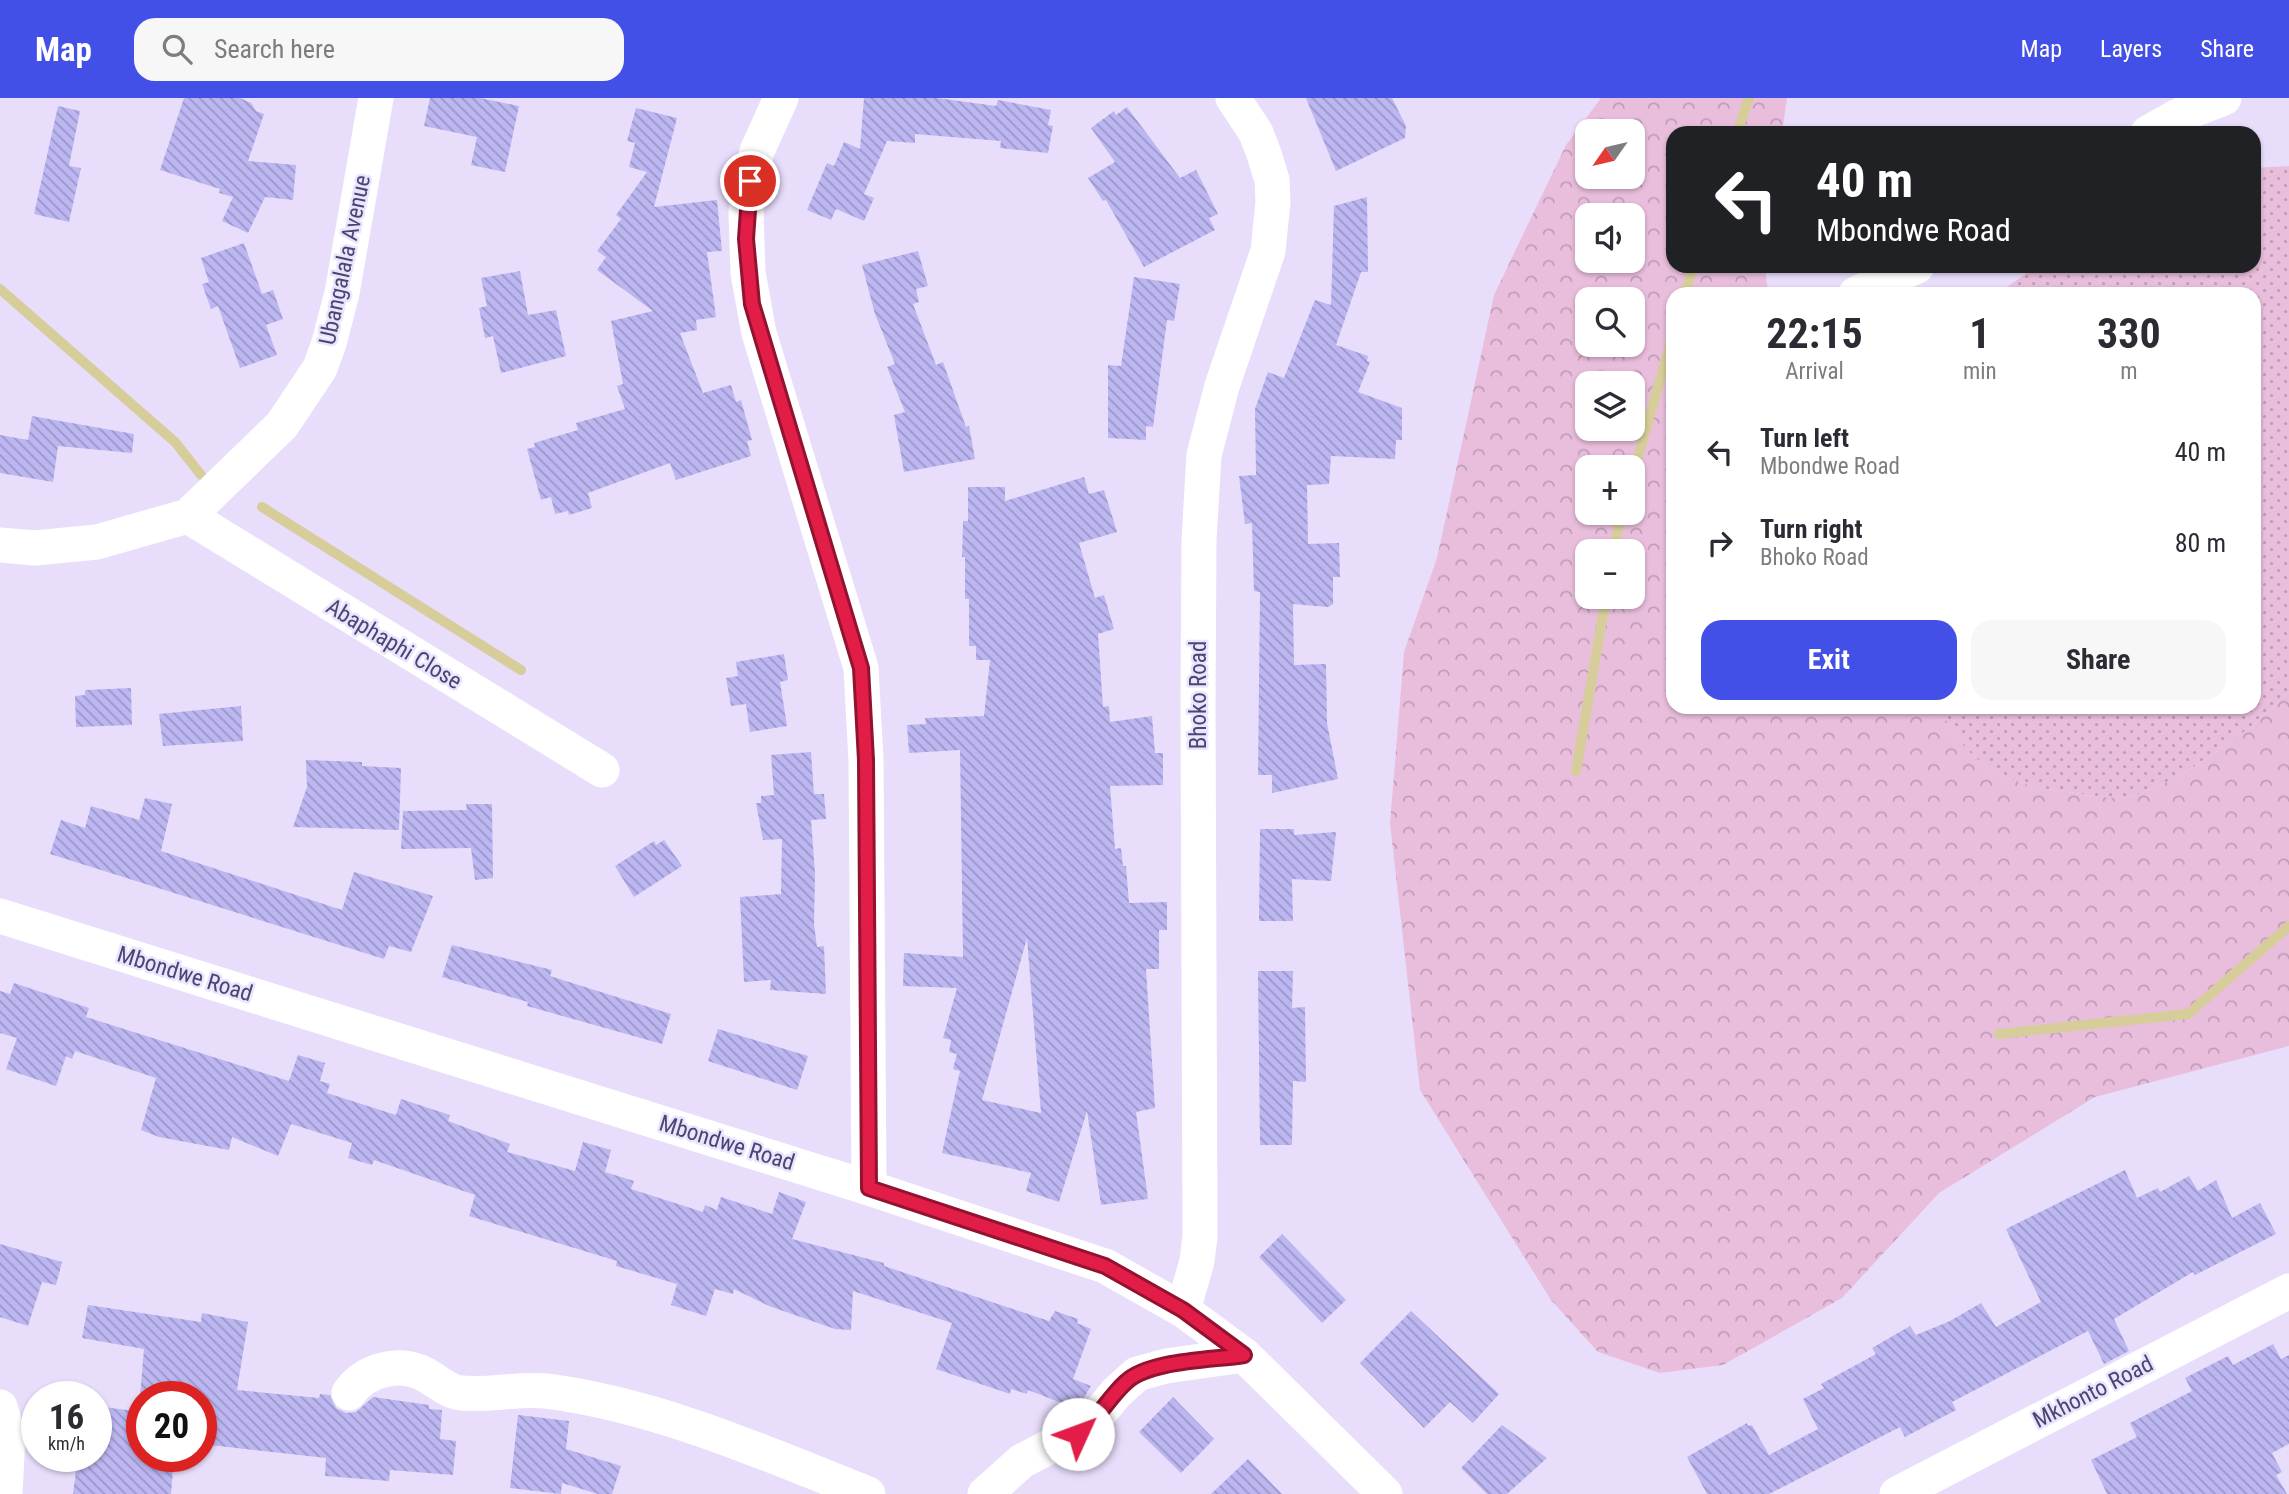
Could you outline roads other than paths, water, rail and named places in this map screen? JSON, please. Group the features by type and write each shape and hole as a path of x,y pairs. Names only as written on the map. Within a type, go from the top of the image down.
{"street":[{"name":"Ubangalala Avenue","path":"0,545 35,548 97,542 188,516 282,425 320,368 342,293 376,98"},
{"path":"780,98 762,139 750,181 746,213 748,273 759,333 861,668 866,760 869,1188"},
{"name":"Bhoko Road","path":"1183,1310 1197,1261 1200,1236 1198,691 1204,455 1222,386 1268,251 1273,202 1272,180 1265,154 1256,133 1233,98"},
{"path":"2160,126 2224,98"},
{"path":"1871,287 1901,273"},
{"name":"Abaphaphi Close","path":"188,516 602,770"},
{"name":"Mbondwe Road","path":"0,916 869,1188 1105,1266 1183,1310 1244,1355 1385,1494"},
{"name":"Mkhonto Road","path":"1897,1494 2289,1291"},
{"path":"985,1494 1022,1461 1089,1426 1116,1393 1137,1374 1166,1366 1244,1355"},
{"path":"349,1393 369,1375 396,1368 423,1374 462,1394 525,1389 578,1396 747,1446 869,1494"},
{"path":"0,1408 8,1435 5,1494"}],"waterway":[{"path":"1739,126 1749,98"},
{"path":"1687,287 1691,273"},
{"path":"0,289 175,442 201,475"},
{"path":"1639,455 1666,359"},
{"path":"262,507 521,670"},
{"path":"1616,539 1619,525"},
{"path":"1576,771 1604,609"},
{"path":"1999,1034 2188,1014 2289,926"}]}
